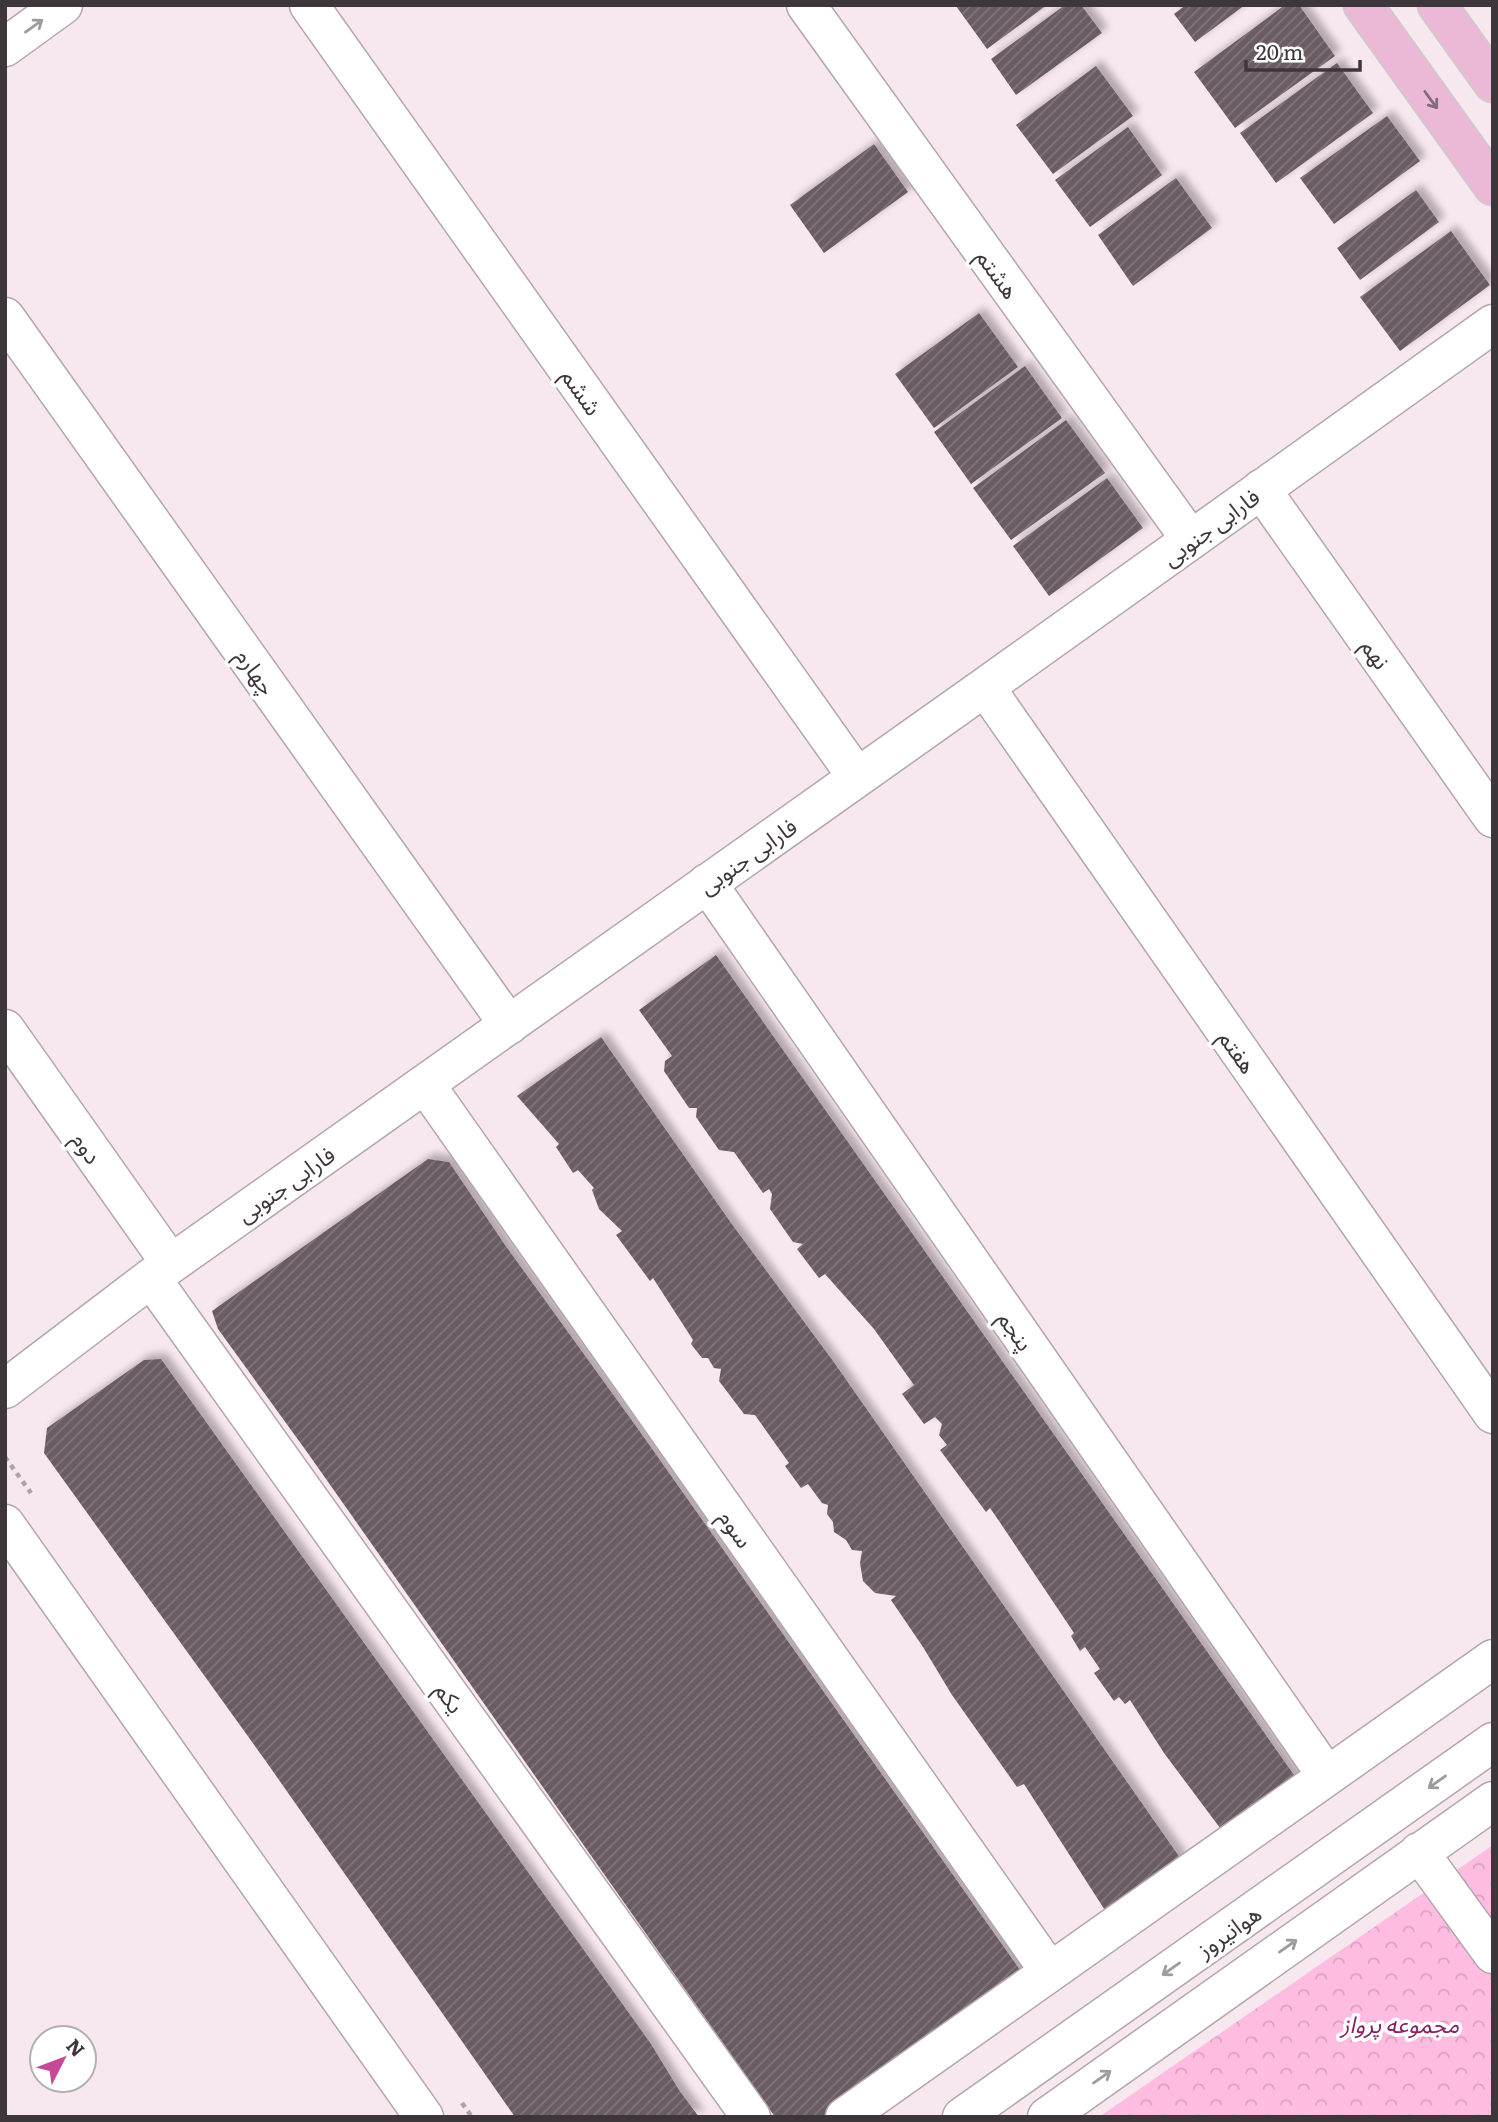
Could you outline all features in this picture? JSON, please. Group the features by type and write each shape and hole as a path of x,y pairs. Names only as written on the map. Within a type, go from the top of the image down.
{"main road":[{"path":"1363,5 1493,186"},
{"path":"1437,5 1493,83"}],"street":[{"path":"5,47 63,5"},
{"name":"ششم","path":"309,5 856,777"},
{"name":"هشتم","path":"806,5 1191,540"},
{"name":"چهارم","path":"5,317 509,1024"},
{"name":"فارابی جنوبی","path":"5,1389 161,1271 1493,324"},
{"name":"نهم","path":"1261,489 1493,818"},
{"name":"هفتم","path":"985,687 1493,1414"},
{"name":"پنجم","path":"707,883 1327,1776"},
{"name":"دوم","path":"5,1029 161,1271"},
{"name":"سوم","path":"425,1084 1050,1972"},
{"name":"یکم","path":"161,1271 751,2117"},
{"path":"5,1524 424,2117"},
{"path":"845,2117 1493,1659"},
{"name":"هوانیروز","path":"962,2117 1493,1742"},
{"name":"هوانیروز","path":"1046,2117 1493,1801"},
{"path":"1419,1852 1493,1954"},
{"path":"1295,1882 1322,1922"}],"green space":[{"name":"مجموعه پرواز","path":"1493,1845 1493,2117 1099,2117"}],"building":[{"path":"957,5 1047,5 987,49"},
{"path":"1065,5 1081,5 1102,33 1016,95 991,59"},
{"path":"1186,5 1245,5 1195,42 1174,14"},
{"path":"1285,5 1299,5 1335,56 1235,128 1194,72"},
{"path":"1337,63 1373,113 1276,183 1240,133"},
{"path":"1096,66 1133,116 1053,174 1016,125"},
{"path":"1387,116 1420,161 1334,224 1300,178"},
{"path":"1128,127 1162,175 1090,227 1055,180"},
{"path":"874,144 908,192 824,253 790,205"},
{"path":"1176,178 1212,228 1133,286 1098,235"},
{"path":"1416,190 1439,222 1360,280 1337,248"},
{"path":"1451,231 1490,285 1400,351 1360,297"},
{"path":"979,313 1018,367 934,428 895,374"},
{"path":"1025,366 1062,418 971,484 934,432"},
{"path":"1066,420 1105,473 1011,540 973,488"},
{"path":"1107,478 1143,528 1049,596 1013,546"},
{"path":"716,955 1306,1792 1232,1844 1164,1753 1130,1700 1125,1704 1119,1697 1114,1701 1094,1673 1100,1669 1085,1647 1080,1651 1071,1636 1074,1633 999,1521 990,1508 986,1512 940,1450 947,1445 939,1435 942,1424 935,1417 924,1424 902,1394 914,1385 874,1329 825,1274 819,1278 797,1249 803,1244 793,1242 770,1209 772,1194 769,1189 763,1193 734,1152 719,1150 696,1117 697,1108 689,1108 664,1071 665,1061 672,1056 639,1010"},
{"path":"601,1037 731,1223 833,1361 1192,1875 1117,1929 1024,1784 1017,1787 952,1695 891,1600 896,1596 875,1593 863,1581 860,1563 862,1551 852,1550 846,1540 834,1532 833,1522 827,1514 828,1505 822,1503 808,1484 801,1488 785,1466 789,1463 755,1415 744,1414 719,1381 721,1369 714,1368 708,1358 702,1358 691,1344 693,1340 653,1278 650,1281 616,1235 622,1231 599,1209 592,1190 594,1188 578,1170 573,1173 556,1147 559,1144 517,1096"},
{"path":"428,1159 449,1162 505,1245 1025,1977 846,2117 775,2117 218,1329 212,1311"},
{"path":"161,1359 651,2044 699,2117 515,2117 265,1760 44,1453 47,1428 144,1360"}]}
